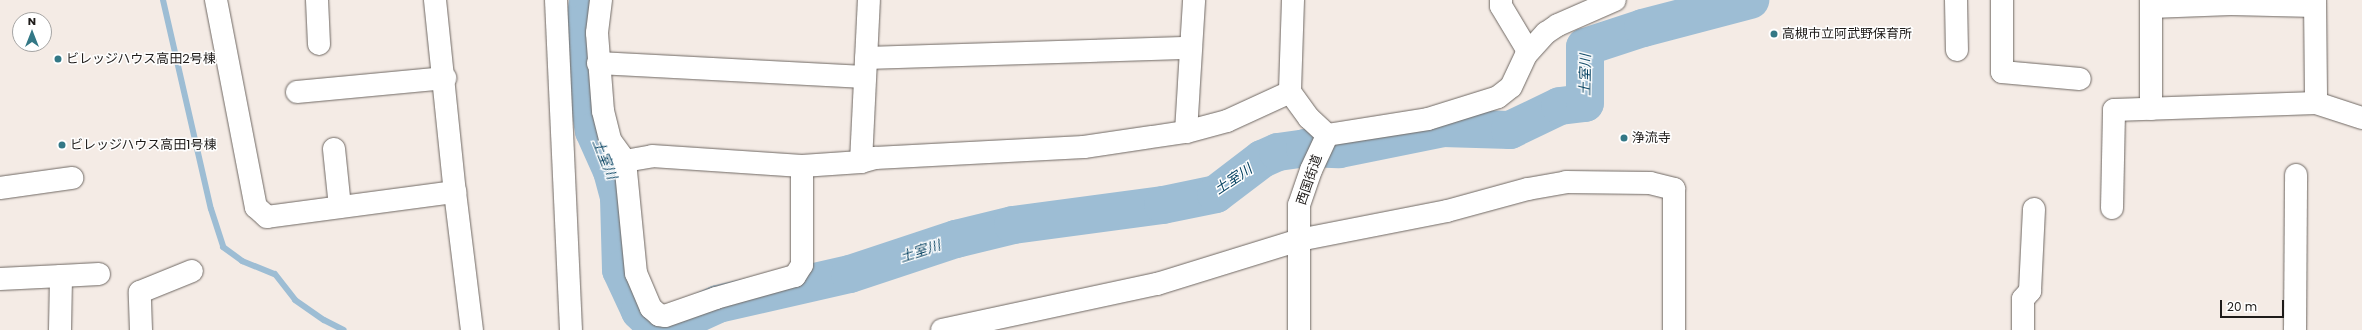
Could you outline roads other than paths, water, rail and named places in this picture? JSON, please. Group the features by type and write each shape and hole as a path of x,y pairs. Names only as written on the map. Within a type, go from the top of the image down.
{"street":[{"path":"216,0 256,207 267,217 455,192"},
{"path":"317,0 319,44"},
{"path":"435,0 455,192 472,330"},
{"path":"556,0 571,330"},
{"path":"601,0 598,33 598,63 603,111 610,140 625,161 636,272 651,308 659,315 665,316 716,298 795,276 802,265 802,166"},
{"path":"861,162 869,0"},
{"path":"1186,132 1194,0"},
{"path":"1293,0 1290,92 1309,118 1327,135 1428,119 1498,97 1508,91 1514,82 1519,68 1528,51 1552,28 1615,0"},
{"path":"1501,0 1501,6 1528,51"},
{"path":"1956,0 1957,50"},
{"path":"2002,0 2002,72 2080,79"},
{"path":"2151,108 2151,3 2315,3 2316,103"},
{"path":"598,63 865,67 1191,48"},
{"path":"297,92 444,78"},
{"path":"625,161 652,156 802,166 861,162 875,158 1084,147 1186,132 1227,120 1290,92"},
{"path":"2112,208 2114,110 2316,103 2362,118"},
{"name":"西国街道","path":"1299,330 1299,205 1311,170 1327,135"},
{"path":"334,149 340,207"},
{"path":"2295,330 2296,175"},
{"path":"0,188 72,178"},
{"path":"942,330 1157,284 1299,240 1447,211 1528,189 1566,182 1650,183 1674,189 1674,330"},
{"path":"2023,330 2023,299 2030,291 2034,209"},
{"path":"140,330 140,292 192,271"},
{"path":"0,279 99,274"},
{"path":"60,330 61,276"}],"waterway":[{"path":"163,0 211,209 223,247 242,261 275,274 295,300 324,320 344,330"},
{"name":"土室川","path":"588,0 585,23 588,94 594,131 612,171 619,198 621,270 640,311 660,330"},
{"name":"土室川","path":"662,330 718,304 850,274 956,239 1013,225 1163,205 1216,194 1262,159 1278,152 1305,148 1339,149 1443,128 1510,130 1560,106 1585,103 1585,47 1643,28 1750,0"}],"place":[{"name":"高槻市立阿武野保育所","path":"1774,34"},
{"name":"ビレッジハウス高田2号棟","path":"58,59"},
{"name":"浄流寺","path":"1624,138"},
{"name":"ビレッジハウス高田1号棟","path":"62,145"}]}
